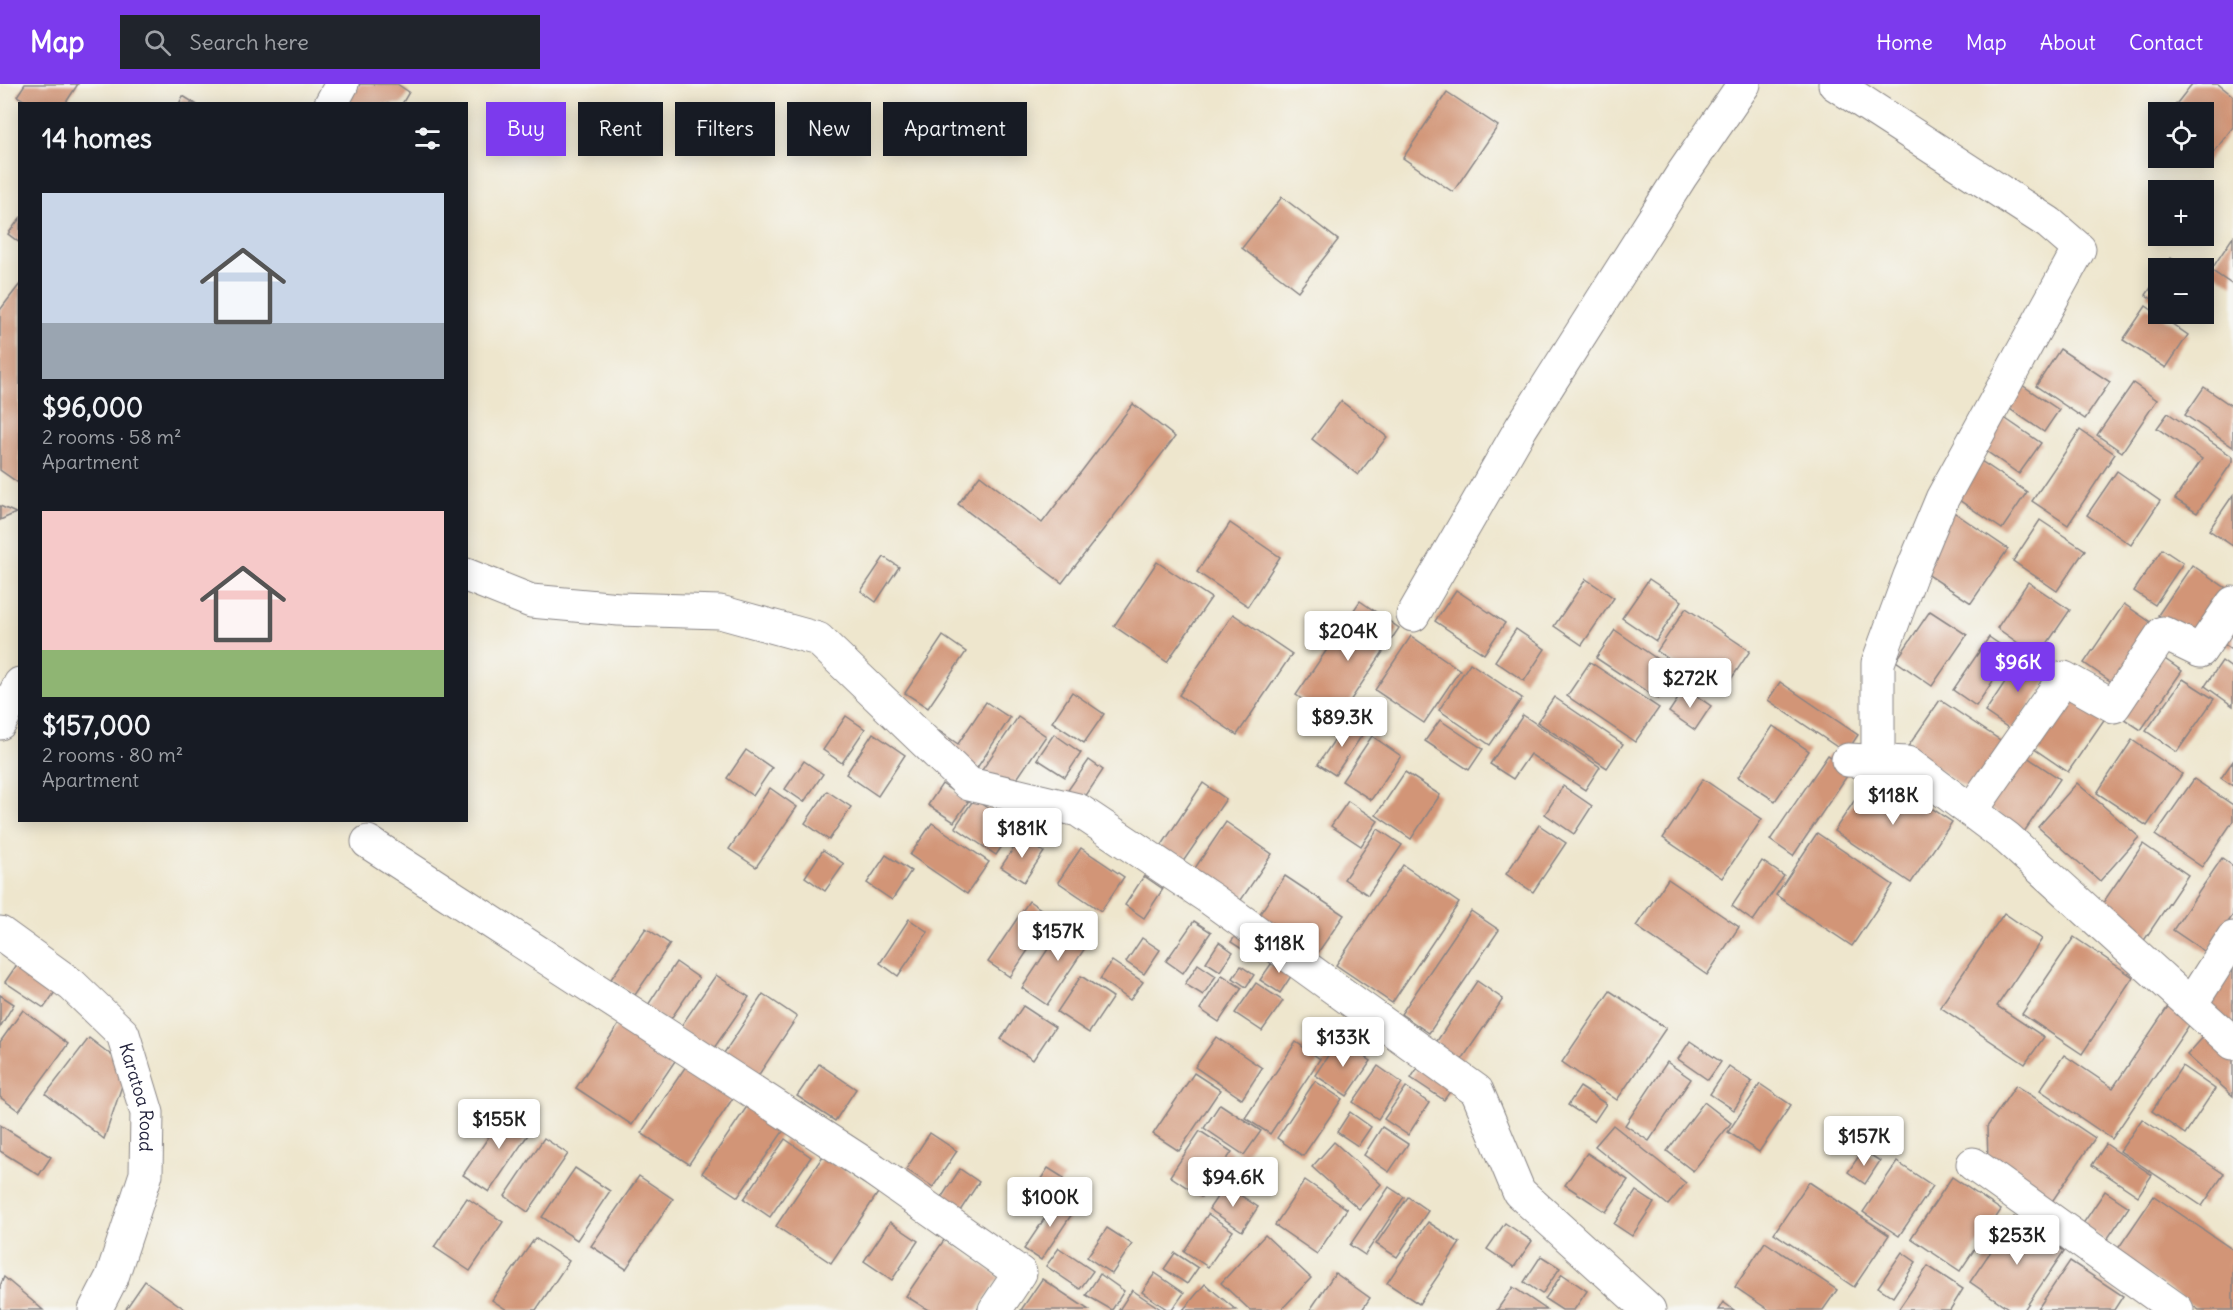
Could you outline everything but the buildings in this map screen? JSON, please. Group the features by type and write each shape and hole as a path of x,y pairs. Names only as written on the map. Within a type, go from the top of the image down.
{"street":[{"path":"332,102 342,84"},
{"path":"1413,615 1521,428 1681,176 1743,84"},
{"path":"1835,84 2049,223 2079,249 1942,499 1910,576 1878,663 1863,760 1907,764 2007,838 2233,1043"},
{"path":"468,576 531,601 619,609 720,612 818,639 969,784 1078,810 1221,906 1477,1091 1518,1192 1649,1310"},
{"path":"1971,811 2064,678 2114,706 2163,633 2199,651 2233,603"},
{"path":"0,723 18,688"},
{"path":"368,842 874,1170 1020,1274 995,1310"},
{"name":"Karatoa Road","path":"0,933 72,985 123,1034 147,1113 146,1174 112,1277 96,1310"},
{"path":"2191,1004 2233,938"},
{"path":"1973,1164 2177,1310"}]}
